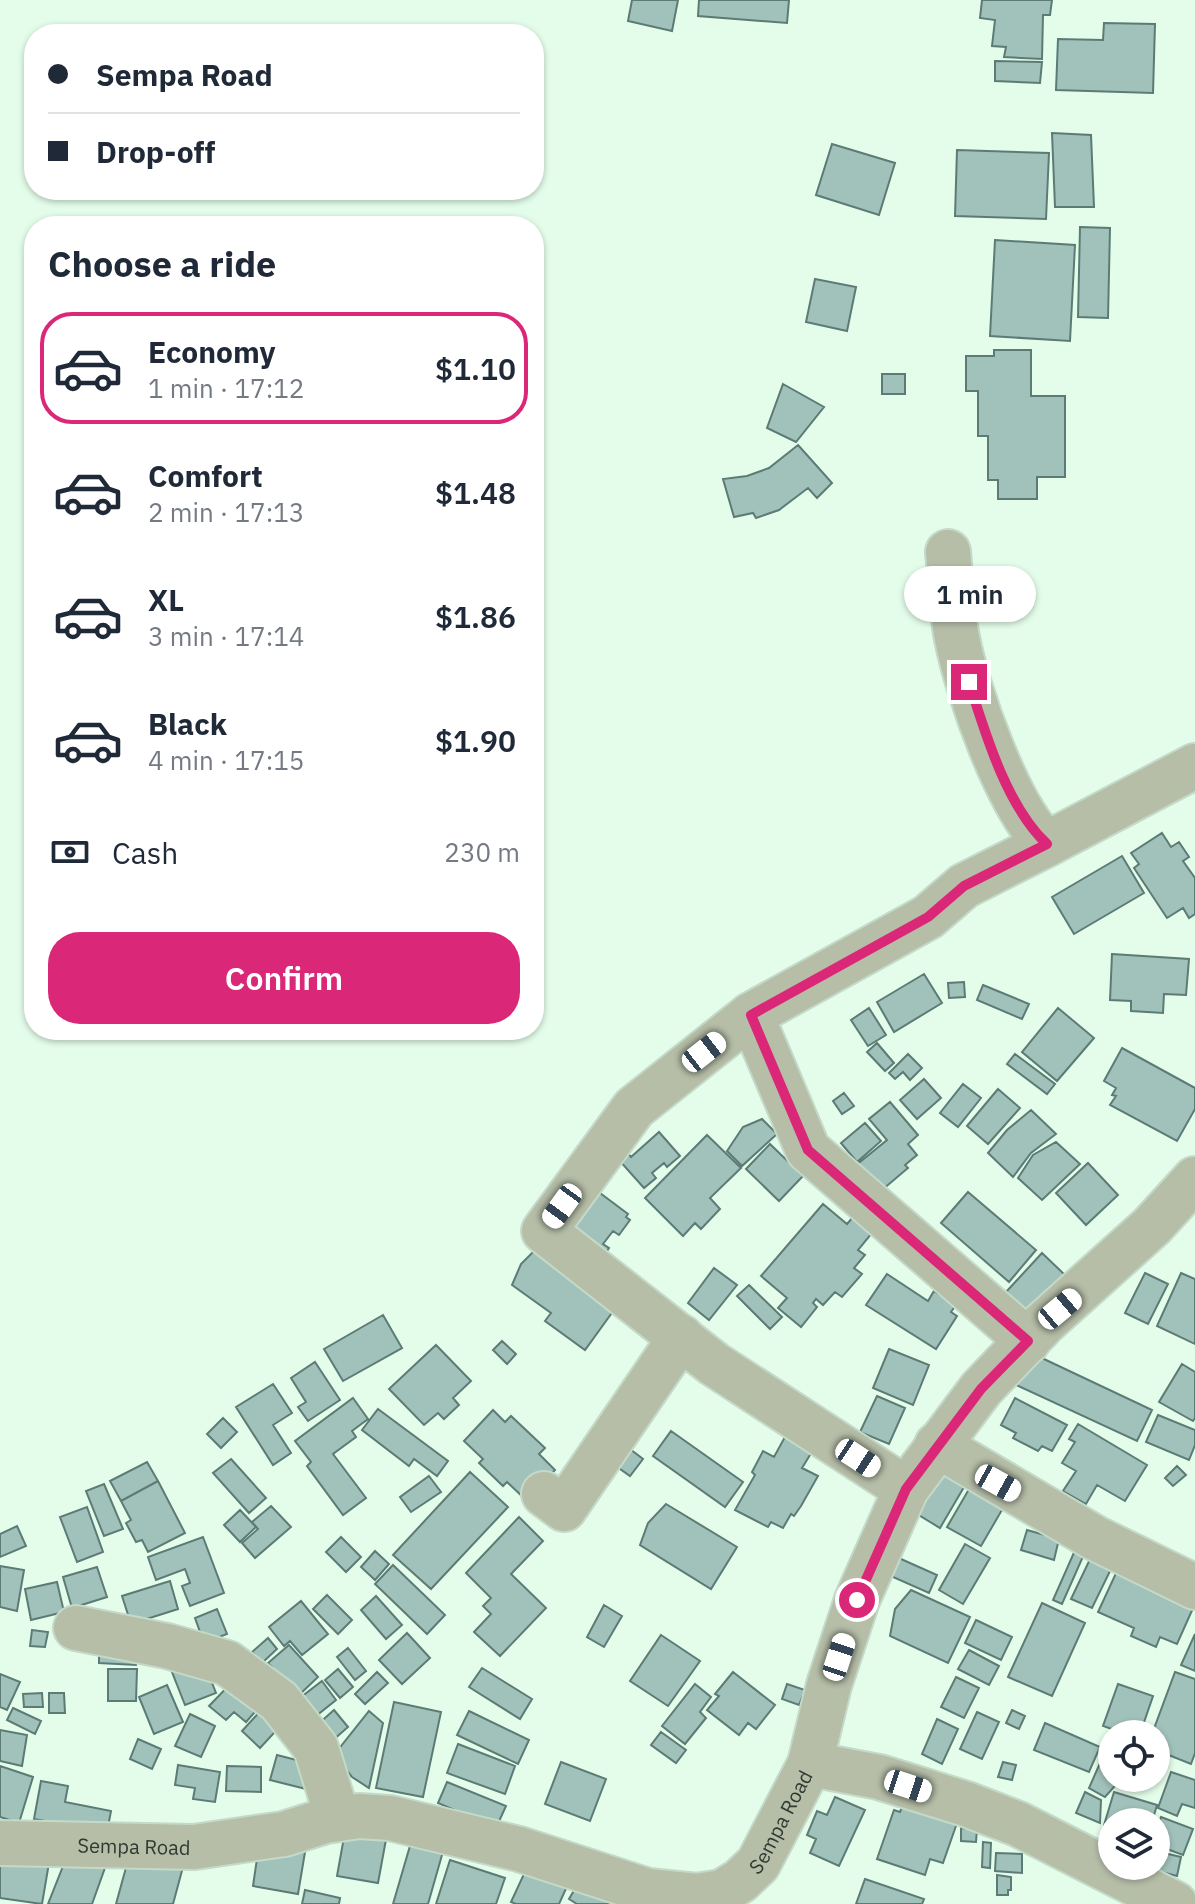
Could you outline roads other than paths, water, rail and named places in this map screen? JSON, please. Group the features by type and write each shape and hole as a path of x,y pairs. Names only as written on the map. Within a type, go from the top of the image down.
{"street":[{"path":"948,552 957,638 976,703 1010,792 1034,832 1047,844"},
{"path":"906,1489 714,1364 544,1231 634,1108 751,1015 928,917 964,886 1195,766"},
{"path":"751,1015 808,1150 1028,1341"},
{"name":"Sempa Road","path":"0,1843 194,1847 284,1834 338,1819 359,1816 390,1818 519,1849 642,1898 698,1900 722,1892 758,1864 810,1764 829,1685 857,1600 906,1489 981,1389 1044,1323 1152,1226 1195,1179"},
{"path":"544,1494 564,1509 681,1337"},
{"path":"937,1445 1095,1538 1195,1587"},
{"path":"76,1628 167,1646 227,1663 279,1701 316,1748 338,1819"},
{"path":"810,1764 879,1777 966,1804 1018,1824 1175,1904"}]}
